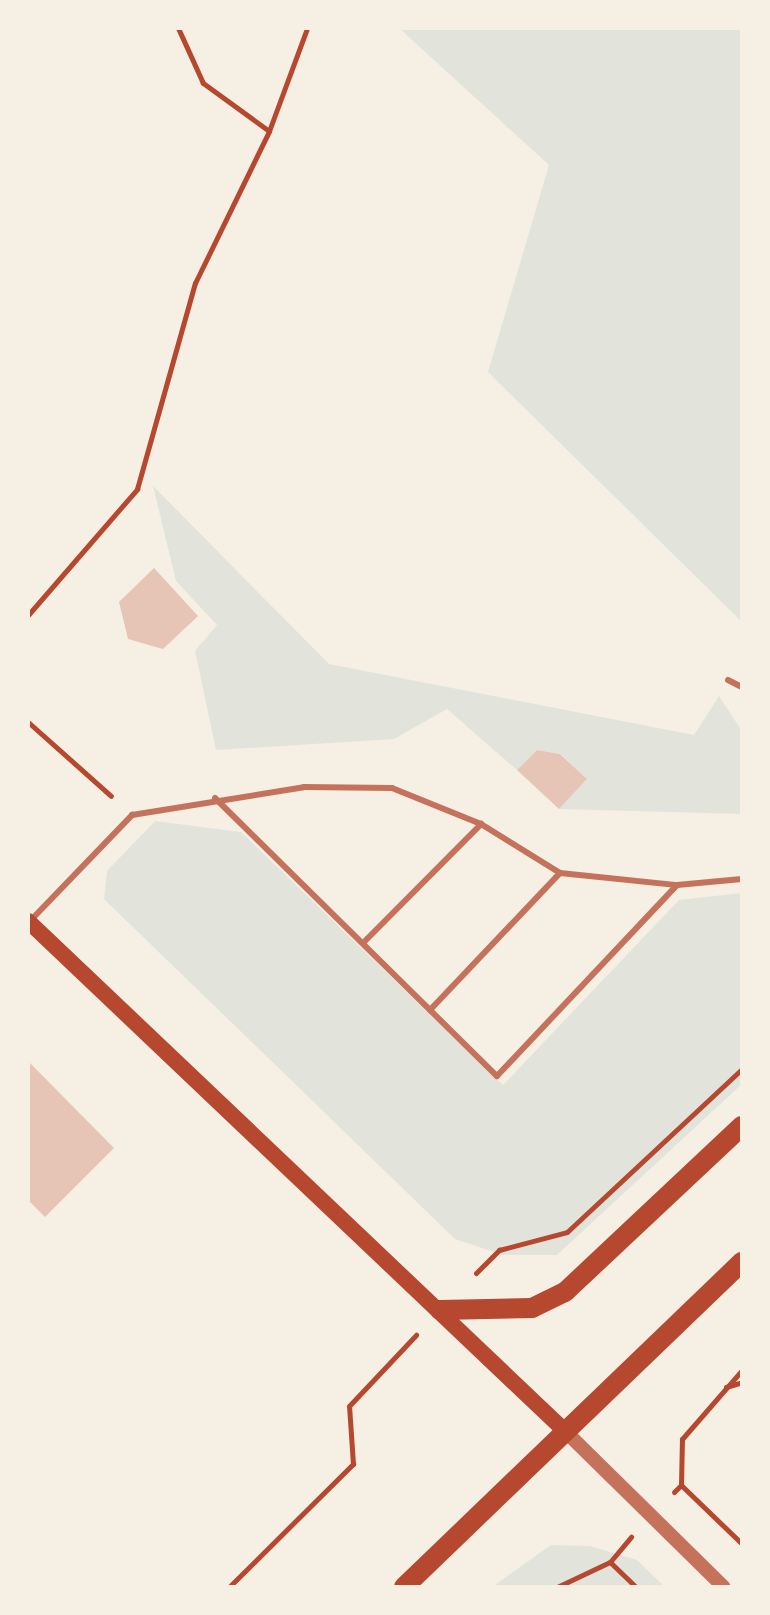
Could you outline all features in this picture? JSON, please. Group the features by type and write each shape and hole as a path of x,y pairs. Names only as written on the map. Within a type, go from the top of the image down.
{"main road":[{"path":"28,922 566,1432"},
{"path":"440,1310 532,1308 565,1292 742,1126"},
{"path":"404,1587 742,1262"}],"street":[{"path":"566,1432 724,1587"}],"lane":[{"path":"728,680 742,687"},
{"path":"28,922 132,815 215,798 304,787 392,788 481,824 560,873 677,885 742,879"},
{"path":"215,798 497,1076 677,885"},
{"path":"363,943 481,824"},
{"path":"430,1010 560,873"}],"path":[{"path":"178,28 203,83 269,131"},
{"path":"28,615 137,489 195,283 269,131 307,28"},
{"path":"28,722 132,815"},
{"path":"725,1387 742,1382"},
{"path":"681,1485 742,1544"},
{"path":"610,1562 636,1587"}],"shaded area":[{"path":"399,28 742,28 742,622 488,372 549,165"},
{"path":"153,486 329,664 694,735 719,696 742,731 742,814 559,809 587,779 561,754 537,750 517,770 447,709 394,739 216,750 195,651 217,625 176,581"},
{"path":"155,821 241,832 503,1085 679,900 742,893 742,1084 557,1255 503,1255 455,1239 104,899 107,871"},
{"path":"551,1545 590,1546 637,1560 665,1587 492,1587"}],"building":[{"path":"154,568 198,616 163,649 128,639 119,602"},
{"path":"537,750 560,754 587,779 559,809 517,770"},
{"path":"28,1061 114,1148 45,1217 28,1200"}]}
